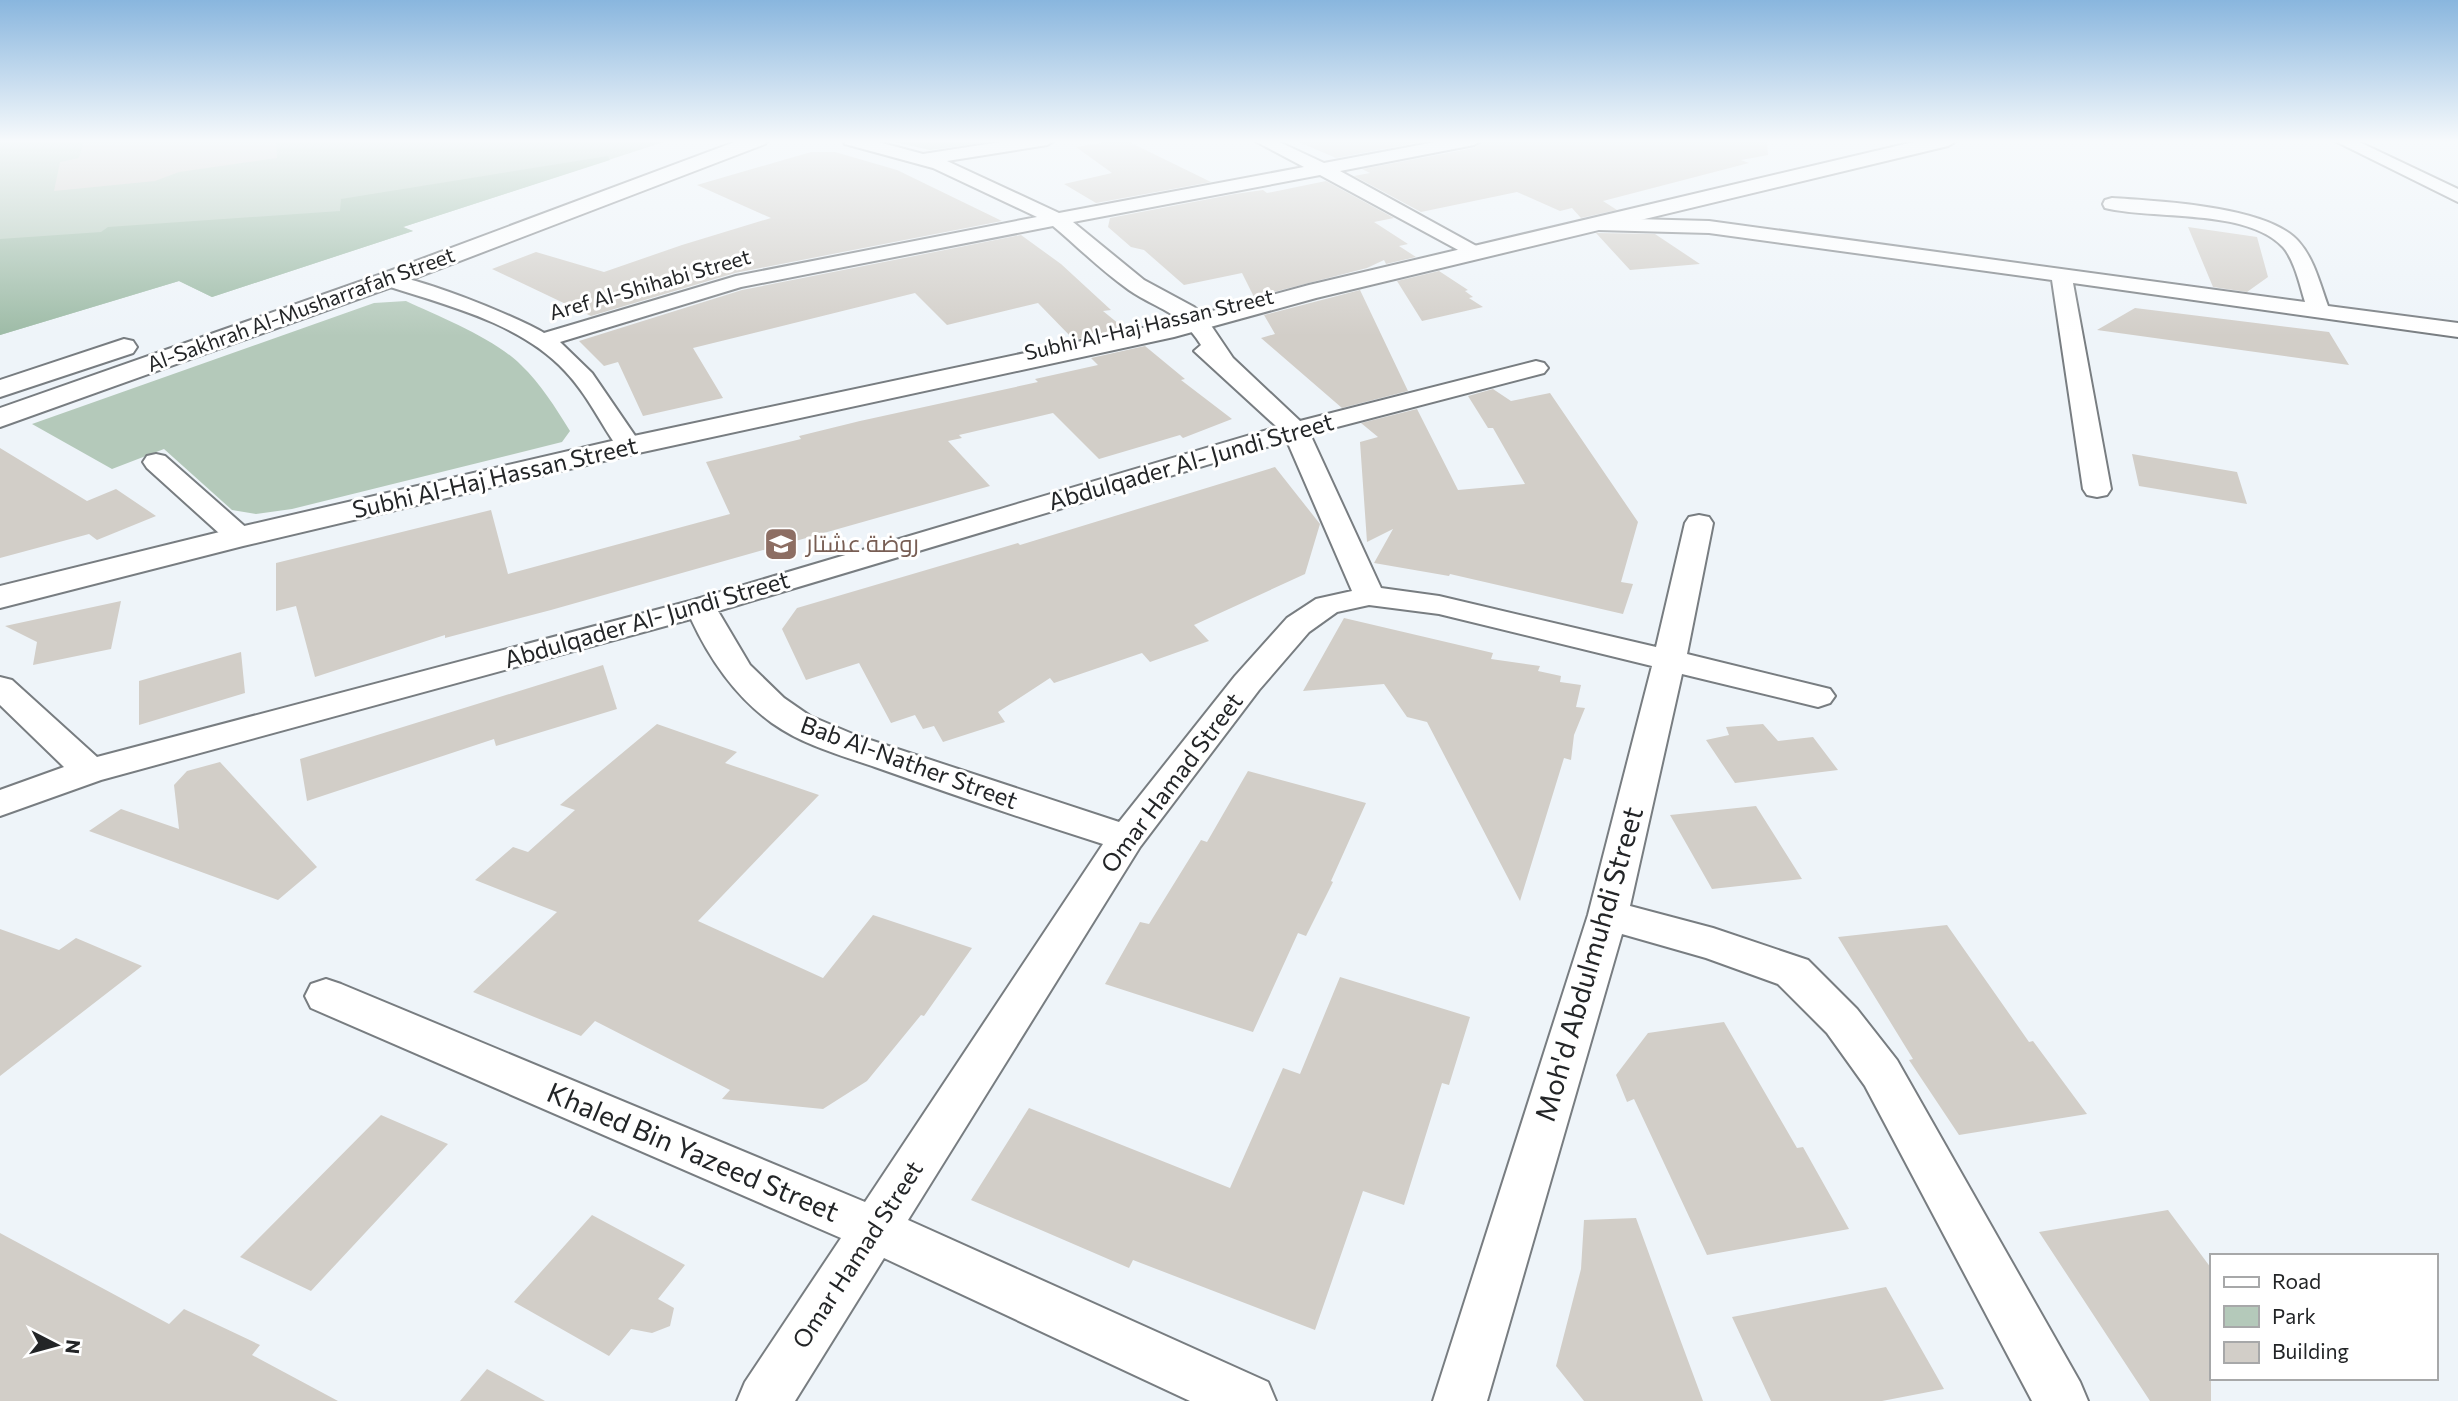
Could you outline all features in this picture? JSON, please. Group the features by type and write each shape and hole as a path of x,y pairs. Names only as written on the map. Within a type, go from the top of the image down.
{"street":[{"name":"Al-Sakhrah Al-Musharrafah Street","path":"304,286 528,205"},
{"name":"Al-Sakhrah Al-Musharrafah Street","path":"0,418 388,280 585,205"},
{"path":"1026,205 1058,220 1180,321 1294,430 1369,596"},
{"name":"Aref Al-Shihabi Street","path":"541,341 736,282 1134,205"},
{"path":"1389,205 1473,252"},
{"name":"Subhi Al-Haj Hassan Street","path":"0,597 240,537 629,446 992,366 1670,205"},
{"path":"1728,205 1728,213 1767,236"},
{"path":"2139,205 2231,218 2279,233 2293,247 2320,312"},
{"path":"1598,224 1671,224 2458,330"},
{"path":"2062,278 2097,489"},
{"path":"388,280 453,301 541,341 565,357 587,382 629,446"},
{"name":"Al-Sakhrah Al-Musharrafah Street","path":"0,389 145,339"},
{"name":"Abdulqader Al- Jundi Street","path":"0,803 90,771 701,607 1294,430 1536,368"},
{"path":"156,462 240,537"},
{"name":"Moh'd Abdulmuhdi Street","path":"1460,1401 1608,915 1669,662 1699,523"},
{"name":"Omar Hamad Street","path":"764,1401 1127,838 1247,683 1298,625 1327,605 1369,596 1438,605 1818,696"},
{"name":"Bab Al-Nather Street","path":"701,607 720,650 743,679 773,707 805,729 975,791 1127,838"},
{"path":"0,687 90,771"},
{"path":"1608,915 1713,944 1793,972 1842,1021 1881,1073 2061,1401"},
{"name":"Khaled Bin Yazeed Street","path":"326,996 874,1229 1249,1401"}],"green space":[{"path":"0,205 469,205 403,227 413,231 212,297 179,281 0,335"},
{"path":"340,205 470,205 403,227 413,231 212,297 179,281 0,335 0,239 101,232 108,227 340,211"},
{"path":"406,301 482,337 510,355 541,388 570,431 562,442 292,509 256,514 232,510 164,449 112,469 32,424 374,303"}],"building":[{"path":"743,205 970,205 1002,221 735,273 591,316 492,269 536,252 604,272 771,218"},
{"path":"1176,205 1371,205 1394,218 1374,222 1408,244 1399,246 1416,257 1386,264 1384,260 1367,268 1254,297 1242,273 1184,285 1144,250 1131,247 1108,227 1110,218"},
{"path":"1409,205 1453,205 1421,212"},
{"path":"1547,205 1610,205 1617,210 1581,218 1572,208 1560,211"},
{"path":"2188,227 2257,237 2268,277 2247,292 2213,287"},
{"path":"1596,233 1655,234 1700,264 1630,270"},
{"path":"1021,235 1061,264 1111,310 1103,311 1125,329 1074,340 1038,303 947,325 915,293 693,348 723,398 643,416 618,362 604,366 579,341 742,290"},
{"path":"1439,271 1468,290 1465,291 1473,297 1469,298 1483,307 1422,321 1397,281"},
{"path":"1360,290 1408,391 1342,408 1261,338 1275,334 1264,315"},
{"path":"2135,308 2329,332 2349,365 2097,330"},
{"path":"1145,346 1185,379 1181,380 1232,419 1183,438 1180,435 1099,459 1053,413 959,435 962,438 948,441 990,486 551,610 445,638 445,635 315,677 296,606 276,611 276,563 491,510 508,574 730,514 706,462 801,439 799,436 860,421 1038,382 1035,379 1098,365 1091,358"},
{"path":"1493,389 1511,401 1550,393 1638,522 1621,582 1633,584 1623,614 1450,574 1449,576 1374,563 1393,529 1367,542 1360,442 1378,437 1361,423 1417,409 1458,490 1525,484 1493,428 1488,428 1468,396"},
{"path":"0,448 87,501 116,489 156,516 97,540 89,534 0,558"},
{"path":"2132,454 2237,472 2247,504 2139,486"},
{"path":"1275,467 1320,524 1305,574 1194,625 1209,641 1150,662 1142,653 1054,683 1050,678 998,712 1005,722 943,742 934,726 923,729 915,715 891,723 859,663 806,680 782,629 797,608 1018,543 1020,545"},
{"path":"121,601 111,649 33,665 37,642 5,626"},
{"path":"1344,618 1493,653 1491,659 1540,666 1538,671 1561,676 1560,682 1581,685 1576,707 1585,708 1574,735 1571,760 1564,758 1520,901 1427,722 1407,717 1384,684 1303,691"},
{"path":"241,652 245,693 139,725 139,681"},
{"path":"603,665 617,709 496,746 494,739 307,801 300,759"},
{"path":"657,724 737,752 725,763 819,795 698,921 823,978 873,915 972,948 924,1016 921,1015 867,1081 823,1109 722,1099 730,1090 595,1021 581,1036 473,992 557,912 475,880 513,847 528,852 575,810 560,805"},
{"path":"1763,724 1778,741 1813,737 1838,770 1735,783 1706,740 1729,735 1726,727"},
{"path":"220,762 317,867 278,900 89,831 121,809 179,829 174,785 187,771"},
{"path":"1248,771 1366,803 1331,881 1333,882 1306,936 1298,933 1253,1032 1105,984 1140,922 1149,924 1201,840 1207,842"},
{"path":"1756,806 1802,879 1712,889 1670,815"},
{"path":"1947,925 2029,1042 2033,1041 2087,1114 1959,1135 1909,1060 1913,1059 1838,937"},
{"path":"0,929 59,950 76,938 142,966 0,1076"},
{"path":"1340,977 1470,1017 1449,1085 1442,1083 1404,1205 1363,1191 1315,1330 1133,1260 1129,1268 971,1200 1029,1108 1230,1188 1283,1068 1300,1074"},
{"path":"1724,1022 1797,1148 1803,1147 1849,1229 1707,1255 1634,1099 1627,1102 1616,1075 1648,1033"},
{"path":"381,1115 448,1144 311,1291 240,1257"},
{"path":"2168,1210 2210,1267 2211,1401 2150,1401 2039,1232"},
{"path":"592,1215 685,1265 658,1299 674,1308 670,1326 652,1333 631,1329 609,1356 514,1302"},
{"path":"1636,1218 1703,1401 1584,1401 1556,1366 1581,1269 1584,1220"},
{"path":"0,1233 169,1324 184,1309 260,1345 252,1355 338,1401 0,1401"},
{"path":"1886,1287 1944,1389 1882,1401 1771,1401 1732,1317"},
{"path":"487,1369 545,1401 460,1401"}],"place":[{"name":"روضة عشتار","path":"781,544"}]}
